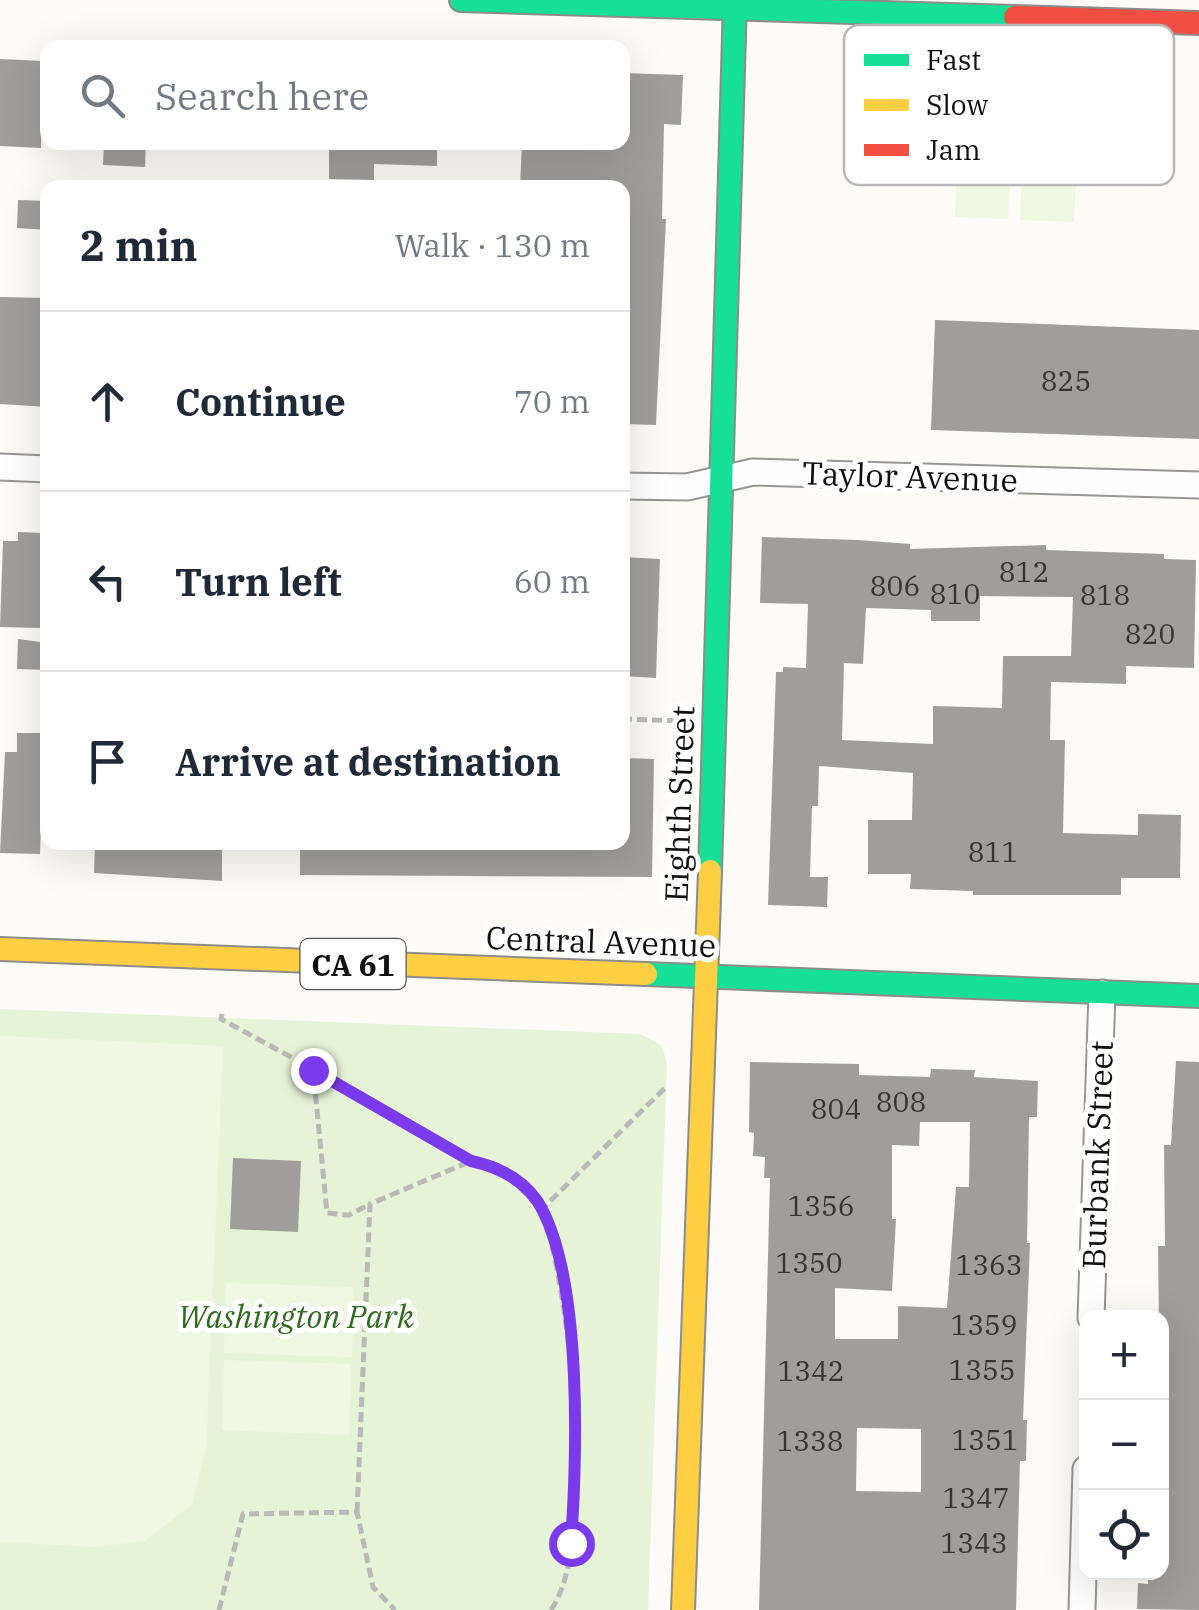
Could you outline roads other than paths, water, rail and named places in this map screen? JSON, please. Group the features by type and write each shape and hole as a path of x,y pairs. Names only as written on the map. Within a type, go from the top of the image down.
{"main road":[{"path":"461,0 735,4 1199,22"},
{"name":"Eighth Street","path":"683,1610 715,722 735,4"},
{"name":"Central Avenue","path":"0,949 1199,996"}],"street":[{"path":"0,467 40,468"},
{"name":"Taylor Avenue","path":"630,486 687,488 759,472 1199,486"},
{"name":"Burbank Street","path":"1092,1310 1102,993"},
{"path":"1082,1610 1085,1490"}],"park label":[{"name":"Washington Park","path":"296,1316"}]}
